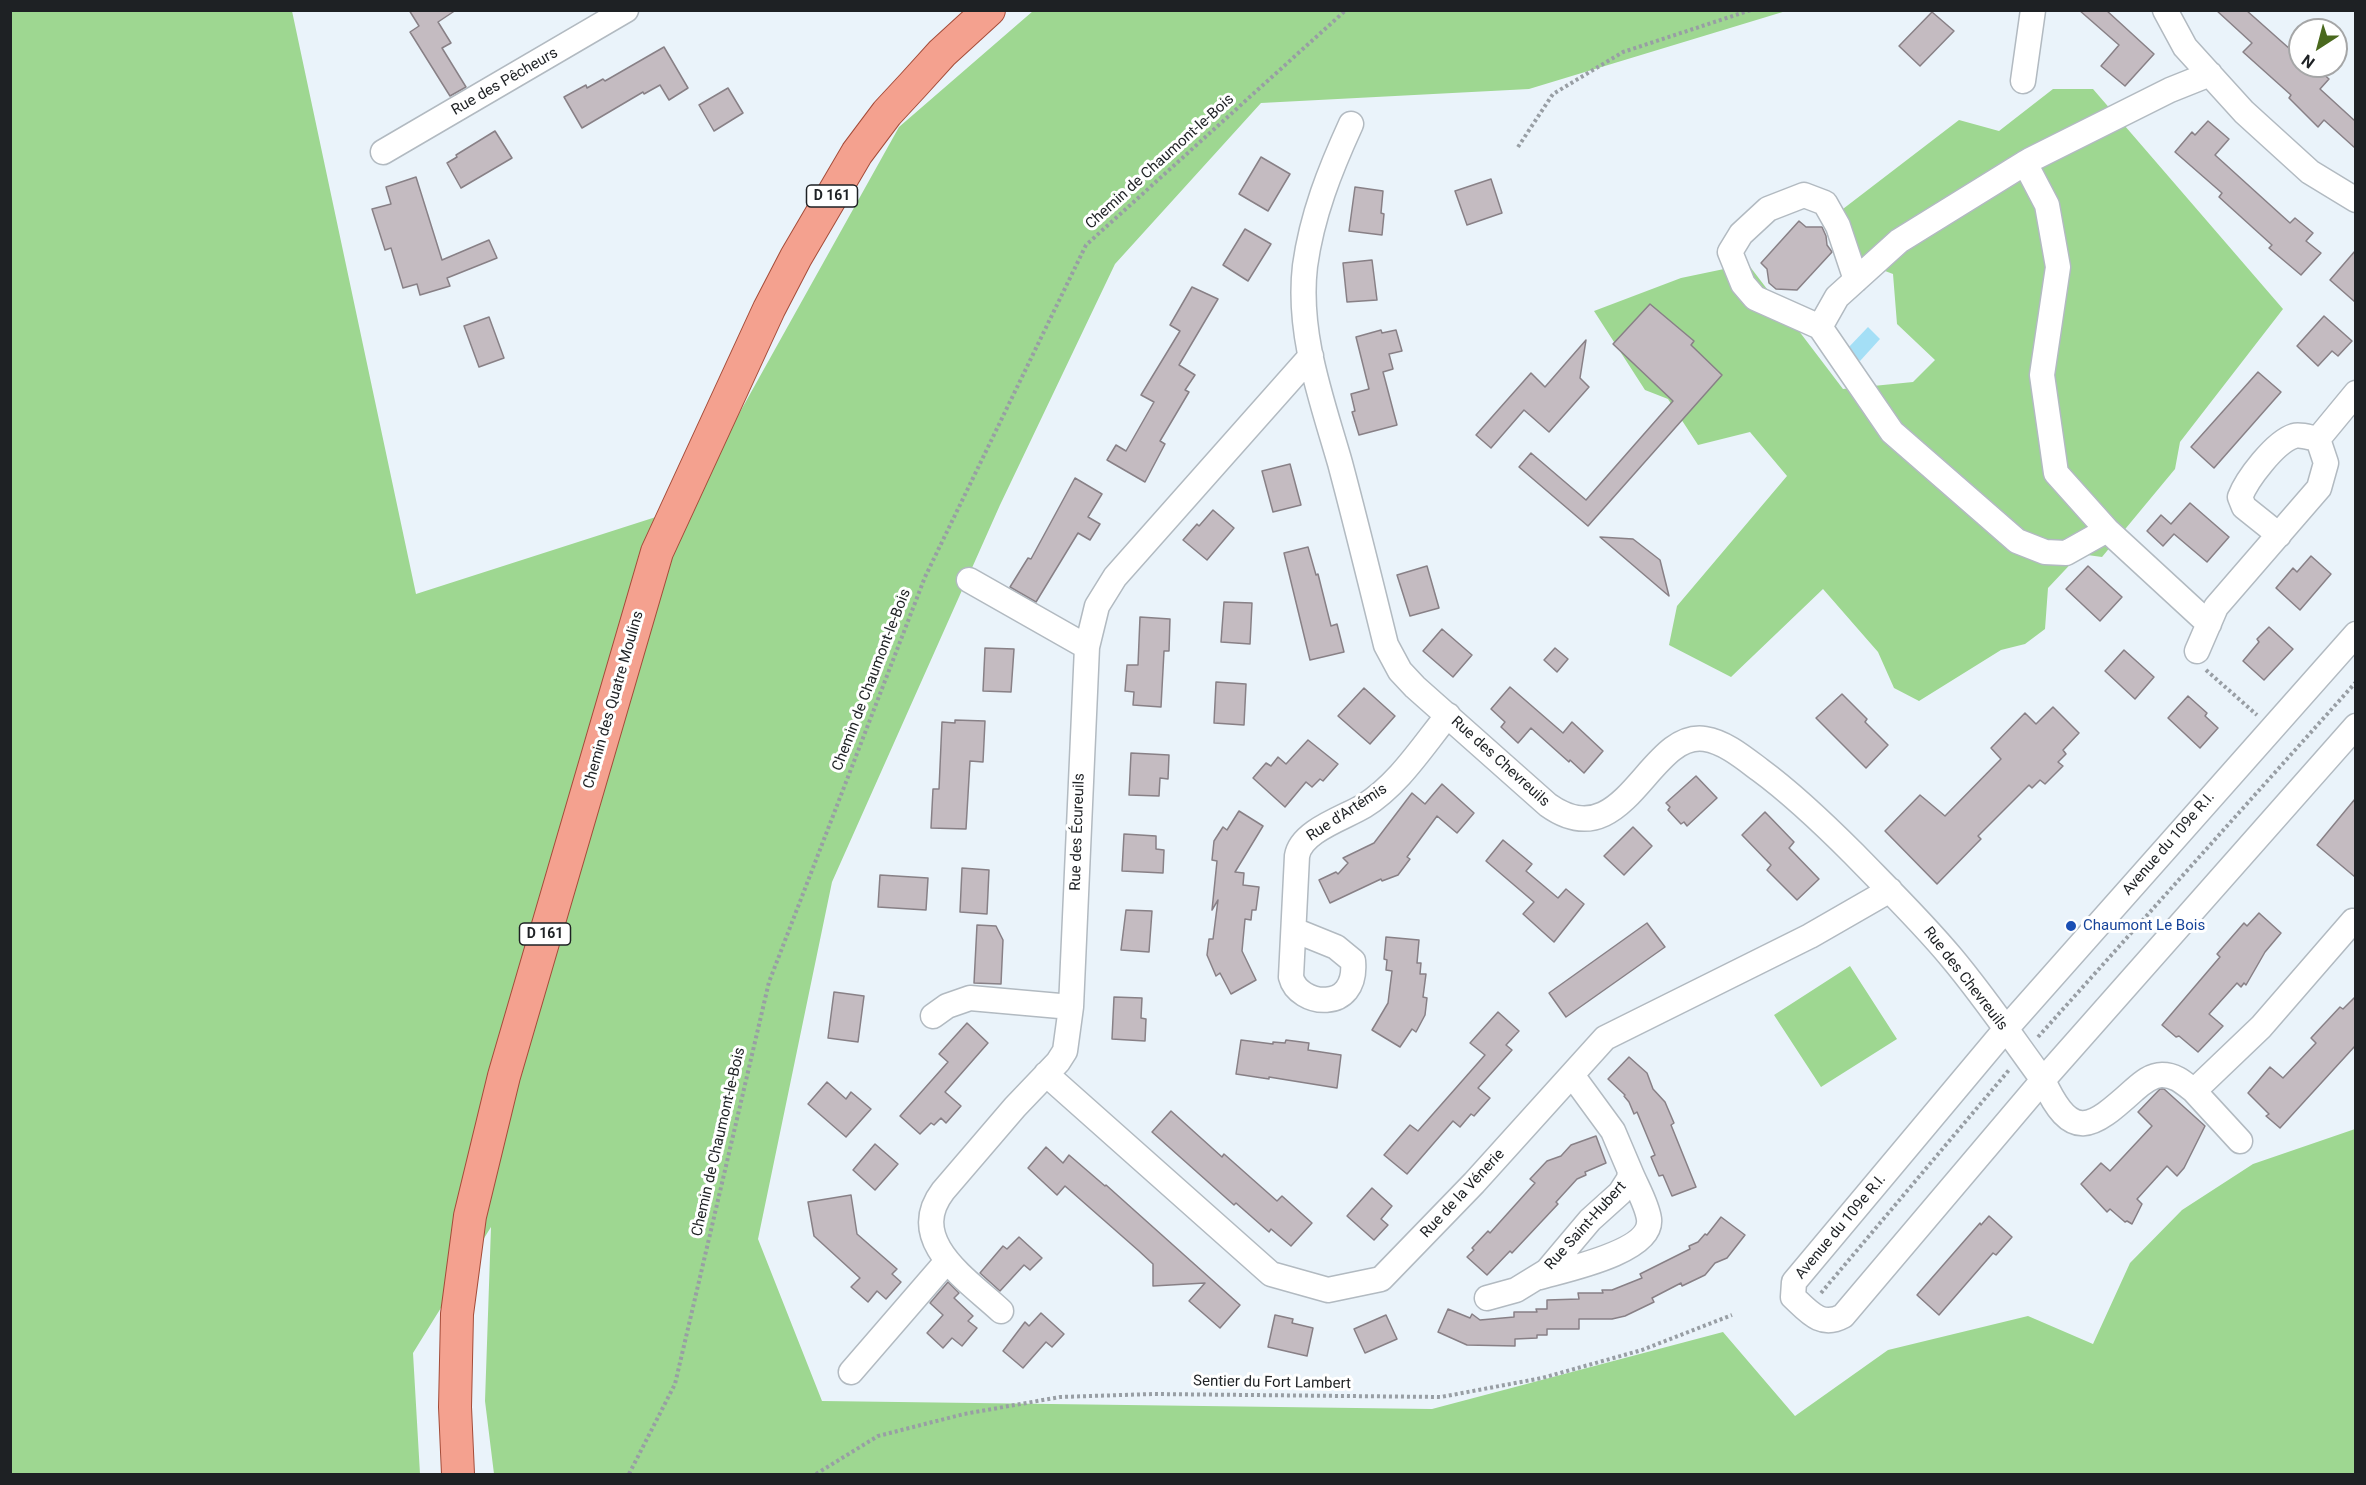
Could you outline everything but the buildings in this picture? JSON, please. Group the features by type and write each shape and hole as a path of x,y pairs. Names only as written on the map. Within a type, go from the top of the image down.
{"main road":[{"name":"Chemin des Quatre Moulins","path":"458,1474 455,1407 457,1314 470,1216 504,1076 657,552 769,309 796,257 857,153 887,113 942,53 989,10"}],"street":[{"name":"Rue des Pêcheurs","path":"383,152 626,10"},
{"path":"2023,81 2033,10"},
{"path":"2165,10 2185,47 2244,112 2310,172 2355,200"},
{"path":"1820,327 1837,297 1899,241 2025,163 2170,90 2210,74"},
{"name":"Rue des Chevreuils","path":"1351,124 1332,164 1318,202 1305,268 1304,296 1311,356 1386,645 1400,671 1548,805 1562,815 1578,819 1592,819 1604,815 1683,743 1695,738 1720,744 1741,756 1796,798 1890,890 1950,955 2043,1080 2063,1113 2071,1120 2088,1124 2104,1117 2146,1080 2160,1075 2177,1077 2194,1091"},
{"path":"2025,163 2047,206 2058,267 2042,375 2056,473 2107,530 2209,624"},
{"path":"1856,280 1838,226 1825,203 1804,195 1768,209 1741,234 1730,252 1743,284 1755,298 1820,327 1892,432 2017,541 2045,552 2066,553 2107,530"},
{"name":"Rue des Écureuils","path":"1001,1311 947,1261 936,1245 931,1231 930,1215 933,1204 1065,1051 1071,1006 1087,647 1097,606 1115,577 1311,356"},
{"path":"2318,439 2355,393"},
{"path":"2279,535 2244,507 2240,496 2243,488 2277,446 2295,435 2318,439"},
{"path":"2197,651 2216,607 2319,488 2326,463 2318,439"},
{"path":"969,580 1087,647"},
{"name":"Avenue du 109e R.I.","path":"1807,1310 1793,1297 1794,1282 2006,1030 2355,634"},
{"name":"Rue d'Artémis","path":"1294,930 1297,856 1304,841 1379,797 1448,715"},
{"path":"1807,1310 1821,1320 1832,1322 1843,1316 2043,1080 2355,726"},
{"name":"Rue de la Vénerie","path":"1046,1074 1271,1274 1328,1290 1381,1279 1474,1183 1605,1038 1810,936 1890,890"},
{"path":"2240,1141 2194,1091 2261,1027 2354,921 2355,923"},
{"path":"933,1016 947,1006 970,998 1071,1006"},
{"name":"Rue Saint-Hubert","path":"1538,1278 1608,1258 1633,1245 1646,1234 1649,1227 1649,1218 1613,1131 1572,1075"},
{"name":"Rue Saint-Hubert","path":"1487,1298 1516,1290 1547,1271 1590,1220 1626,1186 1630,1172"},
{"path":"851,1372 947,1261"}],"path":[{"name":"Chemin de Chaumont-le-Bois","path":"629,1474 675,1384 769,982 925,576 1086,244 1346,10"},
{"path":"1518,147 1553,94 1623,52 1751,10"},
{"path":"2197,651 2201,665 2271,728"},
{"path":"1807,1310 2023,1053 2355,682"},
{"name":"Sentier du Fort Lambert","path":"816,1474 878,1436 964,1414 1060,1397 1153,1394 1441,1397 1542,1378 1642,1350 1732,1315"}],"green space":[{"path":"10,11 292,11 416,594 687,507 899,127 1033,11 1786,11 1529,89 1261,103 1115,264 1000,505 832,882 758,1239 822,1401 1432,1409 1723,1332 1795,1416 1888,1350 2028,1316 2093,1344 2130,1263 2182,1210 2253,1164 2355,1129 2355,1474 494,1474 485,1401 491,1227 413,1353 420,1474 11,1474"},
{"path":"2053,89 2093,89 2283,309 2180,442 2175,469 2102,557 2080,554 2048,588 2045,629 2025,644 2001,650 1919,701 1894,688 1878,652 1823,589 1731,677 1669,645 1677,606 1787,476 1750,432 1698,445 1668,399 1645,390 1594,311 1681,278 1748,264 1843,389 1913,382 1935,360 1897,324 1893,274 1856,260 1839,212 1959,120 1999,131"},
{"path":"1850,966 1897,1039 1821,1087 1774,1015"}],"water":[{"path":"1868,327 1880,339 1860,361 1847,349"}],"place":[{"name":"Chaumont Le Bois","path":"2071,926"}]}
